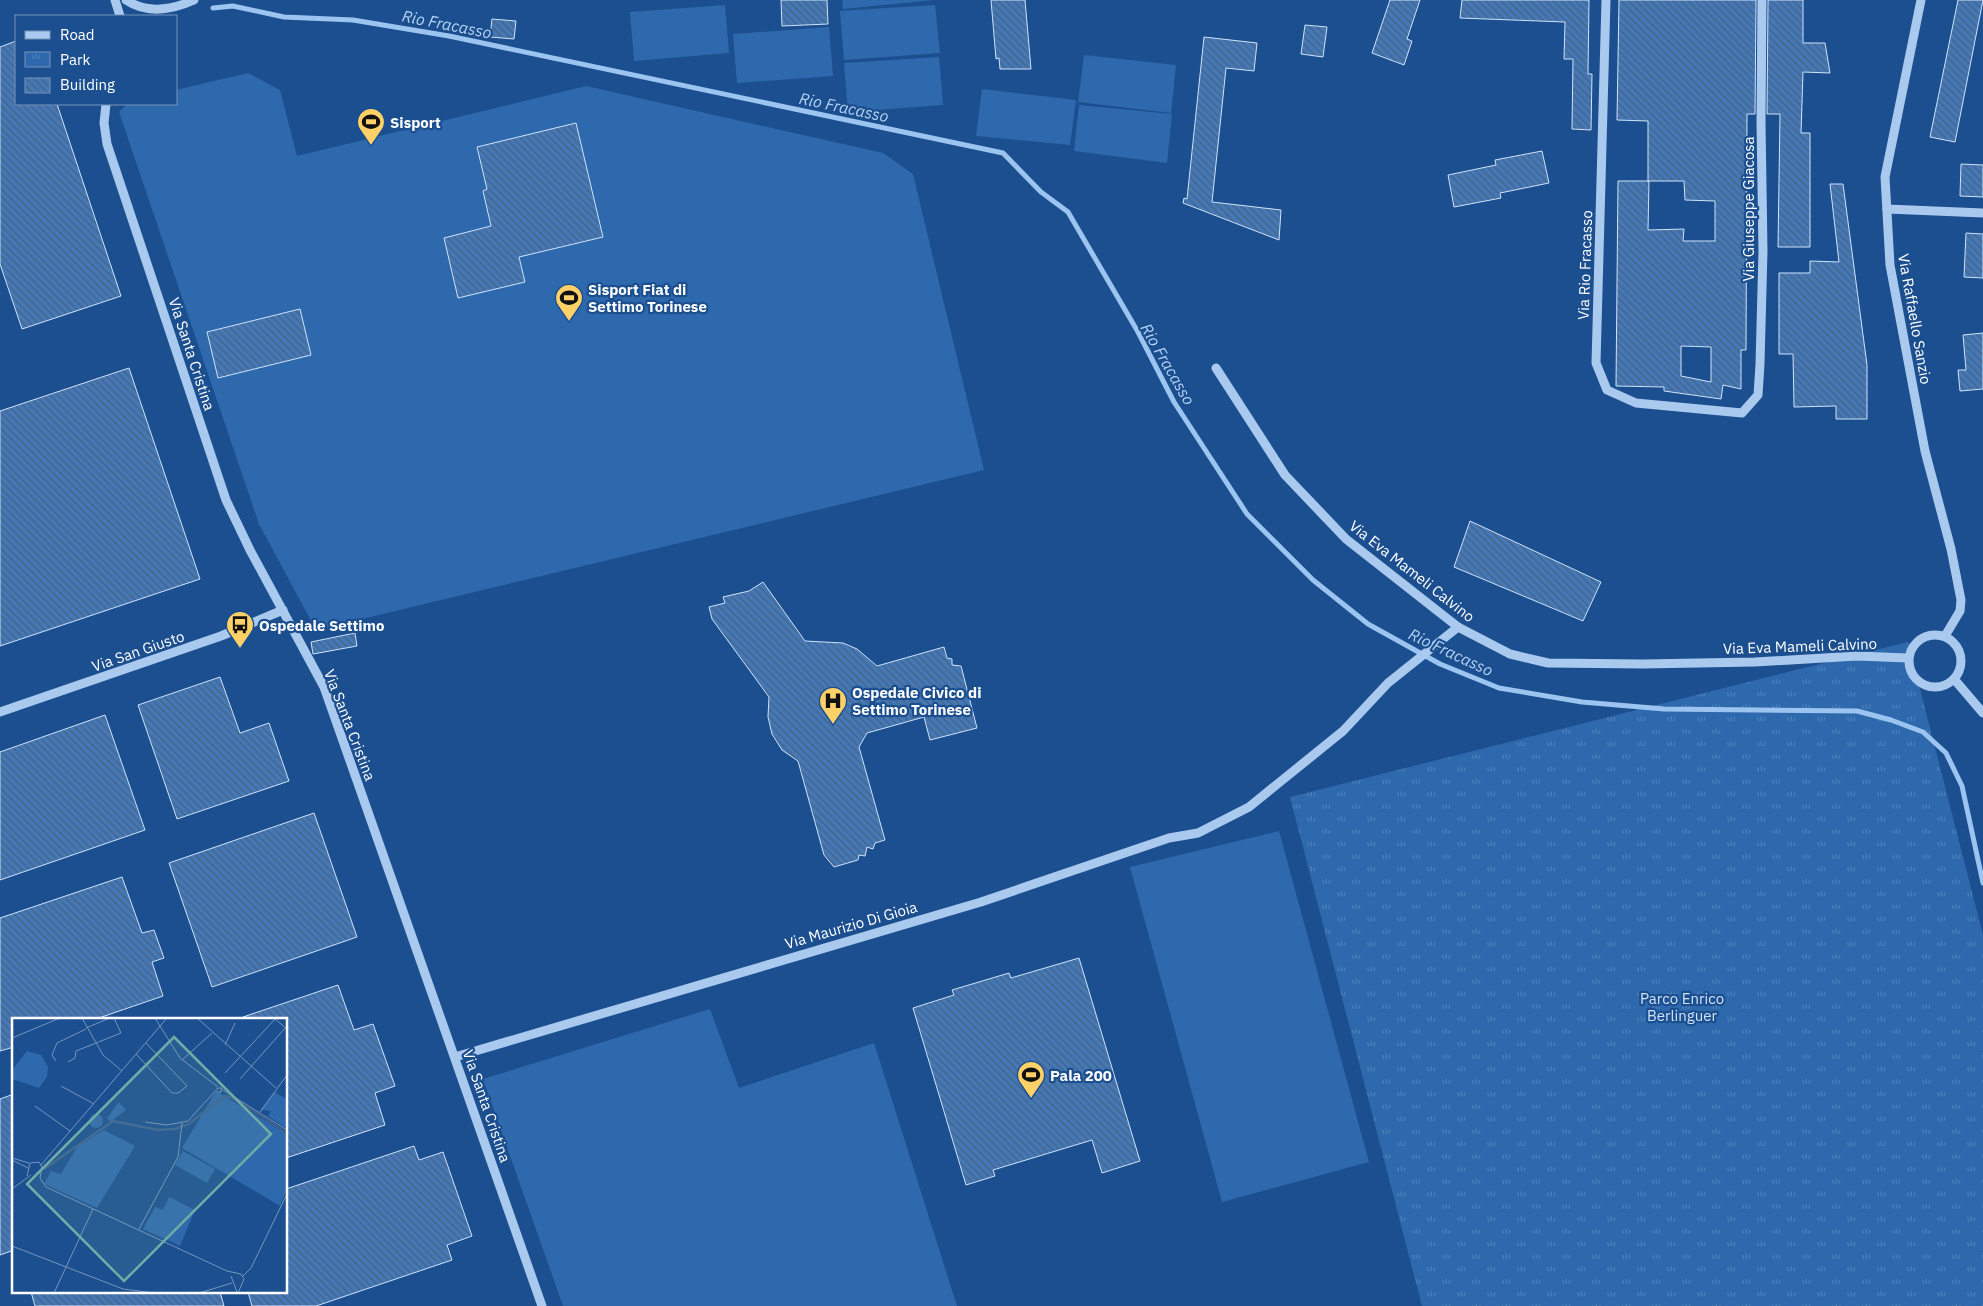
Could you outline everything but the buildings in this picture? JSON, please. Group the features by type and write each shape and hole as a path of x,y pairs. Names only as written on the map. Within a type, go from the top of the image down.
{"street":[{"path":"115,0 120,15"},
{"path":"126,0 132,4 156,10 178,7 194,0"},
{"name":"Via Rio Fracasso","path":"1606,0 1596,363 1607,390 1636,403 1742,413"},
{"name":"Via Giuseppe Giacosa","path":"1742,413 1758,394 1760,364 1763,252 1760,122 1762,0"},
{"name":"Via Raffaello Sanzio","path":"1921,0 1885,177 1890,265 1925,451 1961,600 1958,616 1945,636"},
{"path":"148,15 156,10"},
{"name":"Via Santa Cristina","path":"106,105 104,123 107,144 226,500 324,688 542,1306"},
{"path":"1887,209 1983,213"},
{"name":"Via Eva Mameli Calvino","path":"1216,368 1292,482 1346,539 1458,627 1510,654 1548,663 1755,662 1856,656 1908,658"},
{"name":"Via San Giusto","path":"0,712 212,640 282,610"},
{"name":"Via Maurizio Di Gioia","path":"455,1057 981,902 1169,838 1198,833 1249,807 1342,731 1388,683 1458,627"},
{"path":"1937,634 1945,636 1958,647 1961,655 1961,664 1954,679 1939,687 1924,685 1912,674 1908,658 1914,643 1921,638 1937,634"},
{"path":"1954,679 1983,713"}],"green space":[{"path":"842,0 934,0 843,9"},
{"path":"725,5 729,53 634,61 630,12"},
{"path":"935,5 940,53 844,60 840,11"},
{"path":"829,27 833,76 737,83 733,34"},
{"path":"1084,55 1176,65 1171,113 1078,102"},
{"path":"939,57 943,105 848,112 844,63"},
{"name":"Sisport Fiat di Settimo Torinese","path":"248,73 280,90 297,156 586,86 883,153 913,174 984,470 316,630 259,524 119,112 126,105 178,105 178,90"},
{"path":"982,89 1076,100 1070,145 976,136"},
{"path":"1079,105 1172,114 1167,163 1074,151"},
{"name":"Parco Enrico Berlinguer","path":"1908,642 1983,935 1983,1306 1422,1306 1290,797"},
{"path":"1279,831 1369,1162 1222,1202 1130,867"},
{"path":"710,1009 739,1088 874,1043 957,1306 563,1306 483,1079"}],"waterway":[{"name":"Rio Fracasso","path":"213,8 233,6 284,17 353,20 449,36 1003,153 1041,192 1068,212 1138,332 1174,402 1247,514 1313,580 1368,624 1440,664 1499,688 1582,702 1664,709 1857,711 1891,720 1923,732 1946,753 1962,786 1983,883"}],"place":[{"name":"Sisport","path":"371,146"},
{"name":"Sisport Fiat di Settimo Torinese","path":"569,322"},
{"name":"Ospedale Settimo","path":"240,649"},
{"name":"Ospedale Civico di Settimo Torinese","path":"833,725"},
{"name":"Pala 200","path":"1031,1099"}]}
